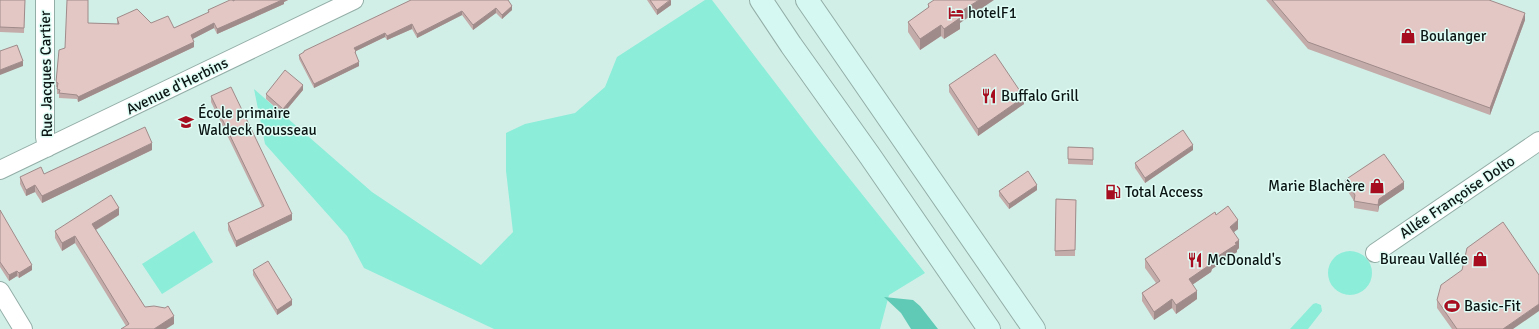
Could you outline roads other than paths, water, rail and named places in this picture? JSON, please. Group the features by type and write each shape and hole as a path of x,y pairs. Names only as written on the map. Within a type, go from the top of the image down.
{"main road":[{"path":"761,0 989,329"},
{"path":"807,0 1034,329"}],"street":[{"name":"Rue Jacques Cartier","path":"45,0 45,138 47,148"},
{"name":"Avenue d'Herbins","path":"0,170 354,0"},
{"name":"Allée Françoise Dolto","path":"1375,253 1539,141"},
{"path":"0,291 23,329"}],"place":[{"name":"hotelF1","path":"956,13"},
{"name":"Boulanger","path":"1408,36"},
{"name":"Buffalo Grill","path":"989,96"},
{"name":"École primaire Waldeck Rousseau","path":"186,122"},
{"name":"Marie Blachère","path":"1377,186"},
{"name":"Total Access","path":"1113,192"},
{"name":"Bureau Vallée","path":"1480,259"},
{"name":"McDonald's","path":"1195,260"},
{"name":"Basic-Fit","path":"1452,306"}]}
